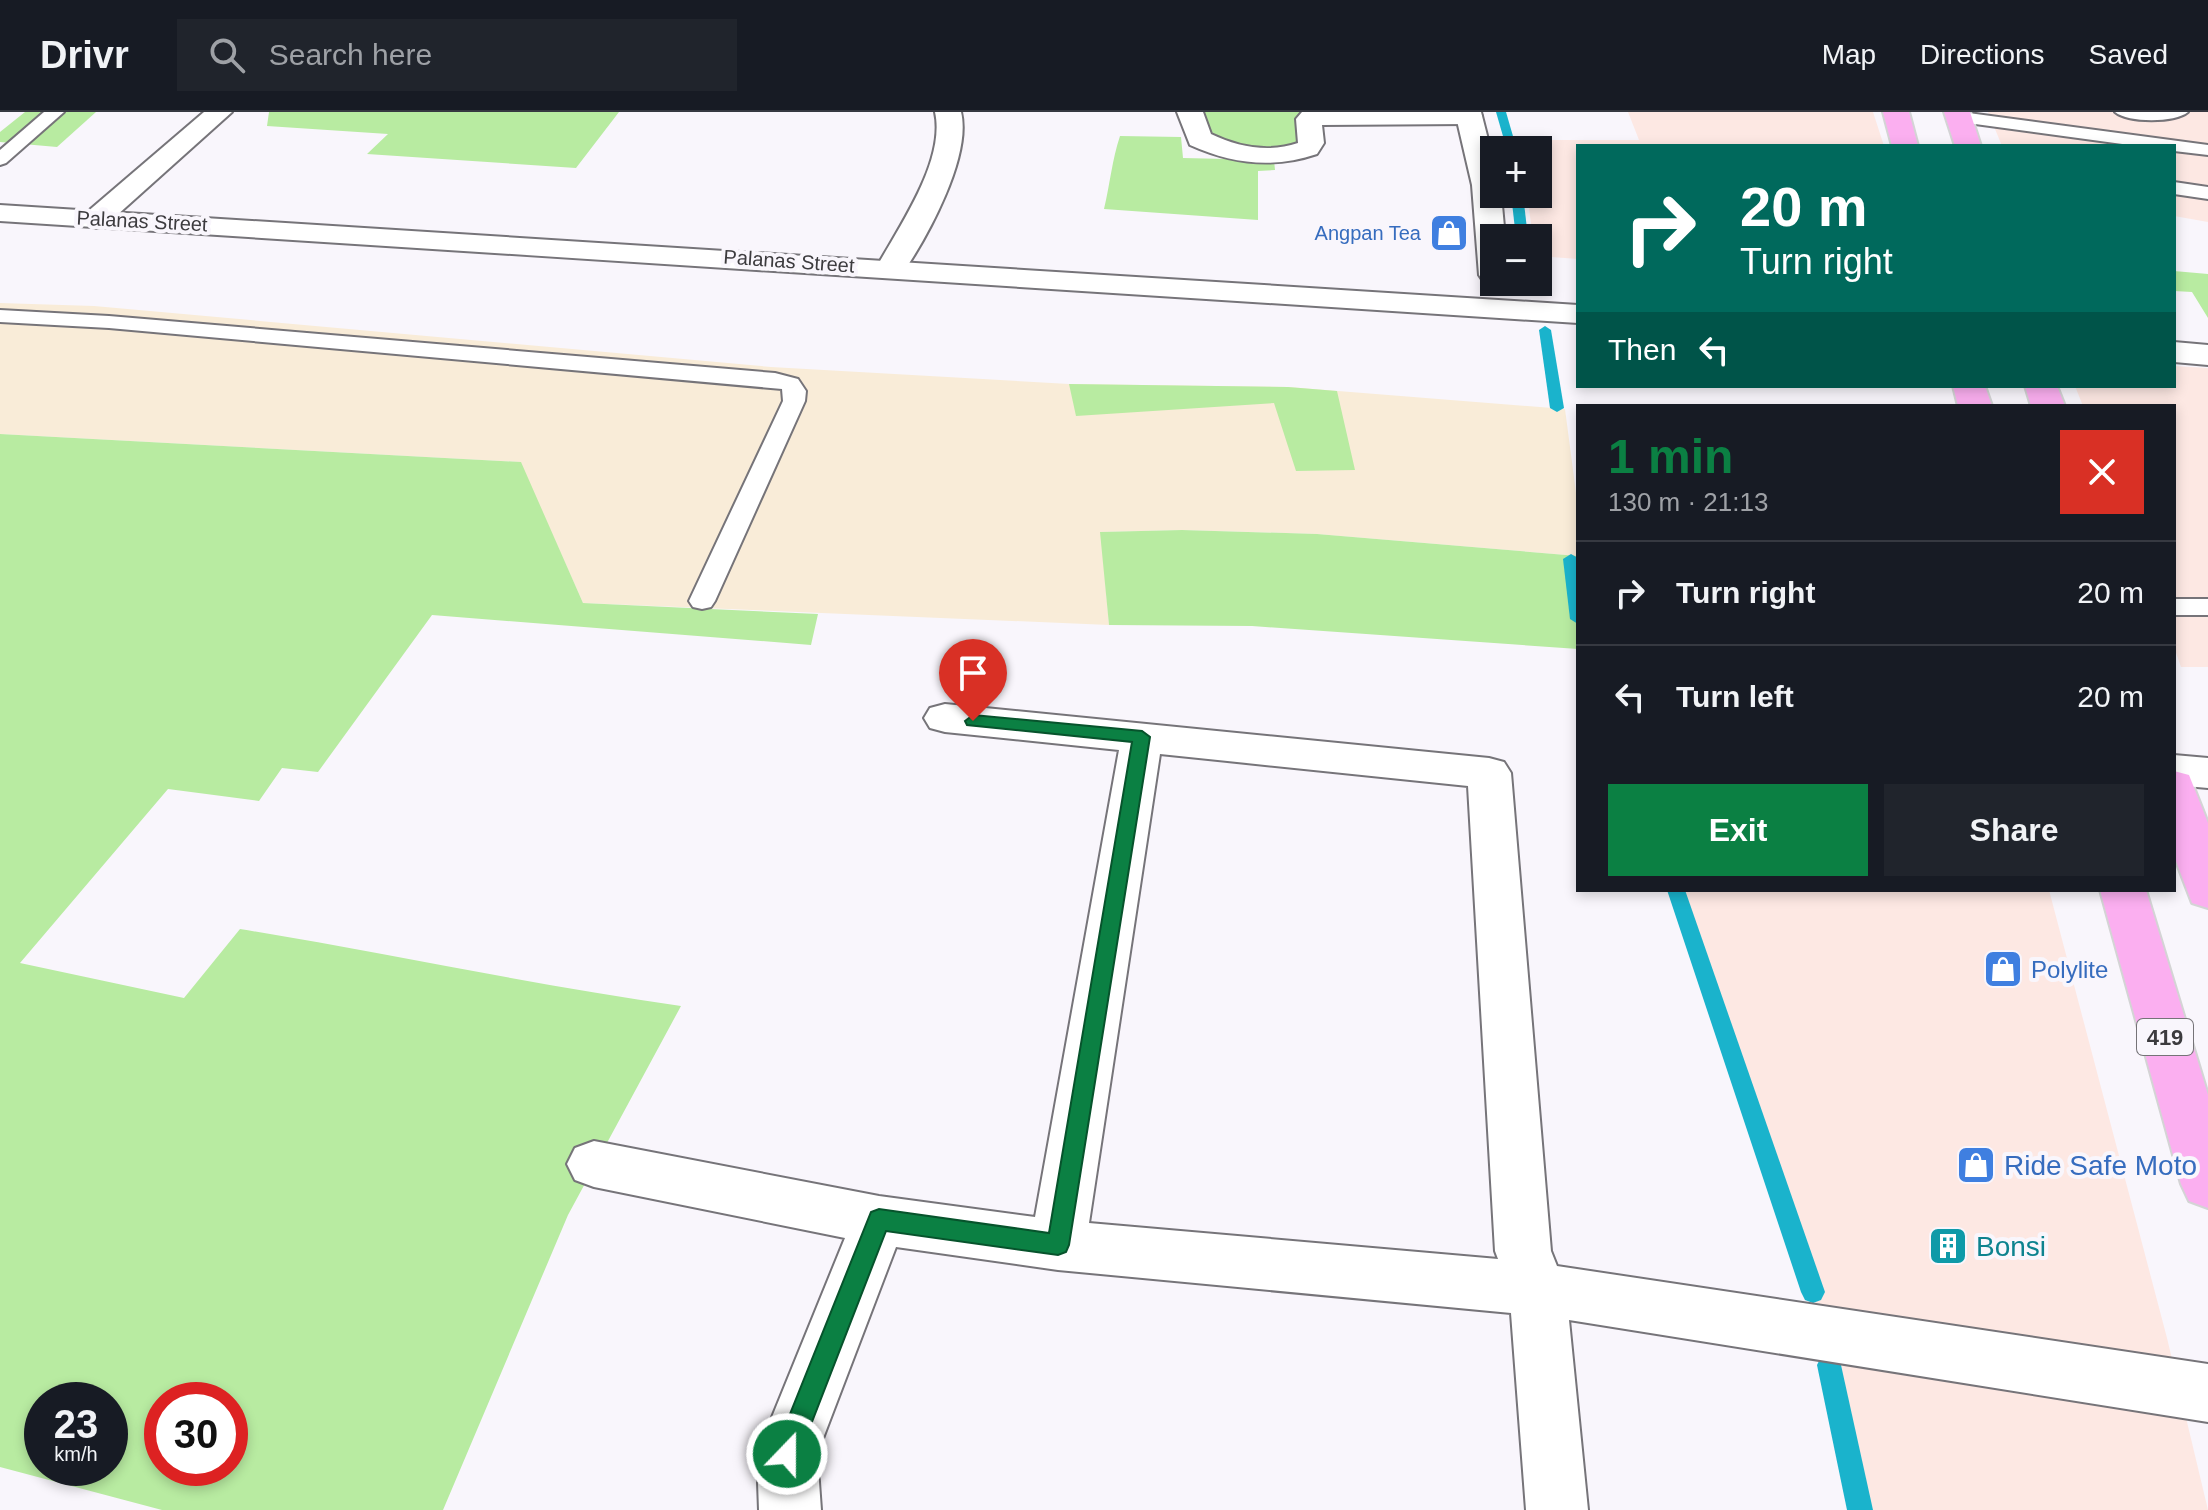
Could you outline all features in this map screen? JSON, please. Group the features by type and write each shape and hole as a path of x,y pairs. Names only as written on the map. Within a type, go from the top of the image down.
{"highway":[{"path":"1896,112 1904,144"},
{"path":"1958,114 1967,144"},
{"path":"2176,792 2208,891"},
{"name":"419","path":"2124,892 2208,1184"}],"street":[{"path":"96,219 219,112"},
{"path":"891,268 945,160 951,127 948,112"},
{"path":"1190,112 1199,139 1212,146 1240,153 1271,155 1308,148 1311,143 1309,119 1312,117 1468,114 1485,175 1489,224"},
{"name":"Palanas Street","path":"0,213 891,268 1480,295"},
{"name":"Palanas Street","path":"1496,296 1576,314"},
{"path":"2176,352 2208,355"},
{"path":"945,718 1489,773 1523,1251 1538,1289 1557,1510"},
{"path":"1058,1245 1142,737"},
{"path":"2176,770 2208,773"},
{"path":"594,1164 879,1220 1058,1245 1538,1289 2208,1393"},
{"path":"790,1510 787,1454 879,1220"}],"lane":[{"path":"0,159 55,112"},
{"path":"2124,112 2169,115 2179,112"},
{"path":"1958,114 2138,144"},
{"path":"2176,147 2208,150"},
{"path":"2176,188 2208,193"},
{"path":"0,316 156,326 775,380 790,384 795,391 794,401 702,601"},
{"path":"2176,607 2208,607"}],"shaded area":[{"path":"1628,112 1873,112 1883,144 1576,144 1576,259 1552,257 1552,224 1531,224 1529,208 1552,208 1552,140 1639,140"},
{"path":"1988,112 2208,112 2208,222 2176,216 2176,144 2001,144"},
{"path":"0,303 94,306 771,367 1069,384 1288,387 1565,409 1576,493 1576,556 1317,534 1182,530 1101,532 1109,625 583,603 520,462 0,434"},
{"path":"2176,366 2208,368 2208,667 2181,667 2176,653 2176,404 2082,404 2076,388 2176,388"},
{"path":"1677,892 2050,892 2167,1338 2208,1510 1860,1510 1813,1292"}],"green space":[{"path":"25,112 96,112 57,147 0,142 0,132"},
{"path":"269,112 619,112 576,168 367,154 388,134 267,126"},
{"path":"1203,112 1312,112 1303,142 1271,149 1217,142 1204,126"},
{"path":"1120,136 1181,137 1183,158 1274,160 1275,170 1258,171 1258,220 1104,209"},
{"path":"2176,271 2208,274 2208,318 2192,292 2176,291"},
{"path":"1069,384 1288,387 1337,391 1355,470 1296,471 1274,403 1076,416"},
{"path":"0,434 521,462 583,603 818,614 811,645 432,615 318,772 282,768 259,801 168,789 20,963 184,998 240,929 681,1006 568,1215 443,1510 162,1510 72,1486 128,1486 128,1382 24,1382 24,1473 0,1467"},
{"path":"1182,530 1317,534 1576,556 1576,649 1252,626 1109,625 1100,532"}],"waterway":[{"path":"1501,112 1508,136"},
{"path":"1519,208 1520,224"},
{"path":"1545,330 1557,408"},
{"path":"1571,559 1576,602"},
{"path":"1677,892 1813,1292"},
{"path":"1829,1365 1860,1510"}],"place":[{"name":"Angpan Tea","path":"1449,233"},
{"name":"Polylite","path":"2003,969"},
{"name":"Ride Safe Moto","path":"1976,1165"},
{"name":"Bonsi","path":"1948,1246"}],"route":[{"path":"787,1454 879,1220 1058,1245 1142,737 973,721"}]}
